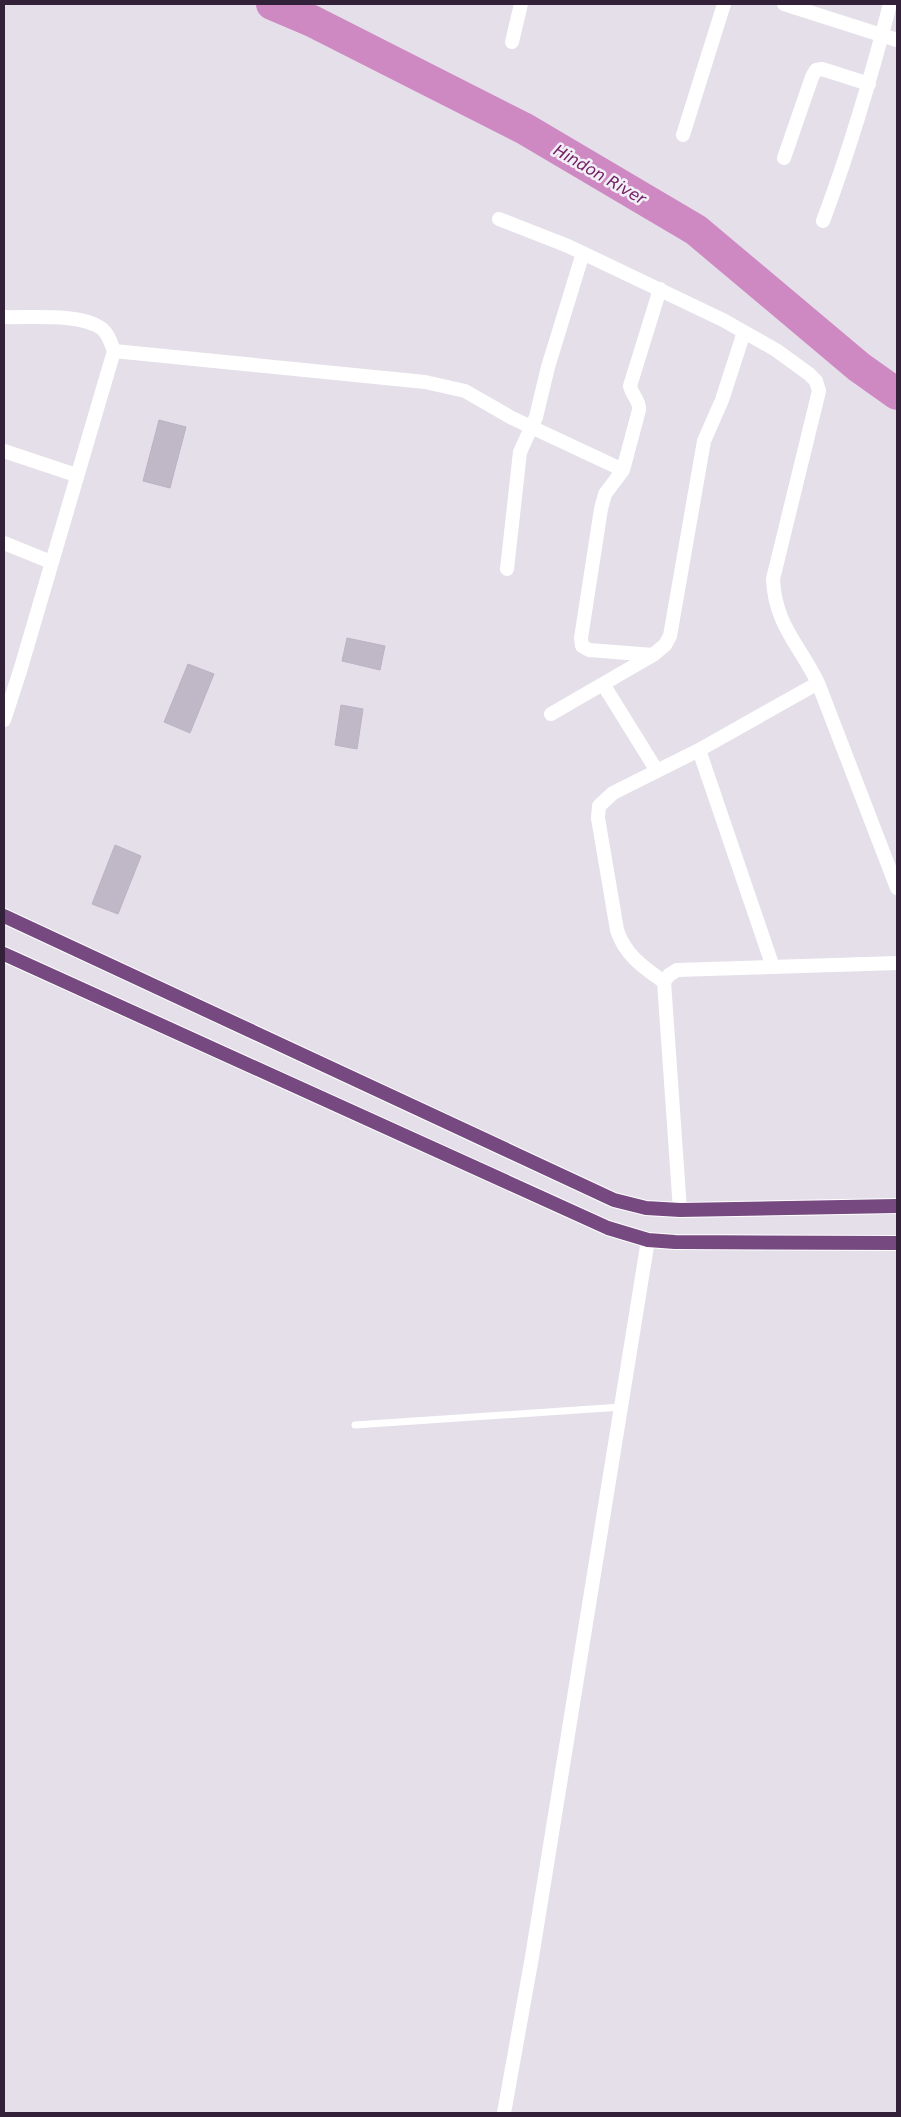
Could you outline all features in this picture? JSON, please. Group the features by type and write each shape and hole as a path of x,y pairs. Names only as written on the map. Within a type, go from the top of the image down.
{"highway":[{"path":"4,916 614,1200 646,1208 680,1210 897,1206"},
{"path":"4,954 608,1228 648,1240 897,1243"}],"street":[{"path":"512,42 521,4"},
{"path":"683,135 724,4"},
{"path":"784,4 897,40"},
{"path":"823,221 850,150 890,4"},
{"path":"784,158 816,70 822,69 869,84"},
{"path":"499,219 583,253 660,289 776,350 816,381 819,391 773,579 774,599 780,617 807,660 818,683 897,888"},
{"path":"507,569 520,452 531,427 583,253"},
{"path":"653,655 589,650 582,646 581,638 601,509 605,494 623,470 640,404 631,393 630,386 660,289"},
{"path":"4,317 84,320 102,328 109,338 114,352 4,720"},
{"path":"551,714 653,655 665,645 670,636 704,441 722,400 744,332"},
{"path":"114,352 425,382 465,392 531,427 623,470"},
{"path":"4,451 76,475"},
{"path":"4,543 51,562"},
{"path":"664,982 640,964 622,944 617,930 598,818 599,806 605,798 700,750 818,683"},
{"path":"603,684 657,771"},
{"path":"700,750 774,967"},
{"path":"680,1210 664,982 669,975 677,970 897,962"},
{"path":"504,2113 533,1947 648,1240"}],"lane":[{"path":"355,1425 621,1407"}],"building":[{"path":"159,420 186,427 170,488 143,481"},
{"path":"347,638 385,646 380,670 342,661"},
{"path":"188,664 214,674 190,733 164,722"},
{"path":"341,705 363,709 357,749 335,745"},
{"path":"115,845 141,856 118,914 92,904"}],"waterway":[{"name":"Hindon River","path":"272,4 312,21 525,129 696,230 859,367 897,394"}]}
